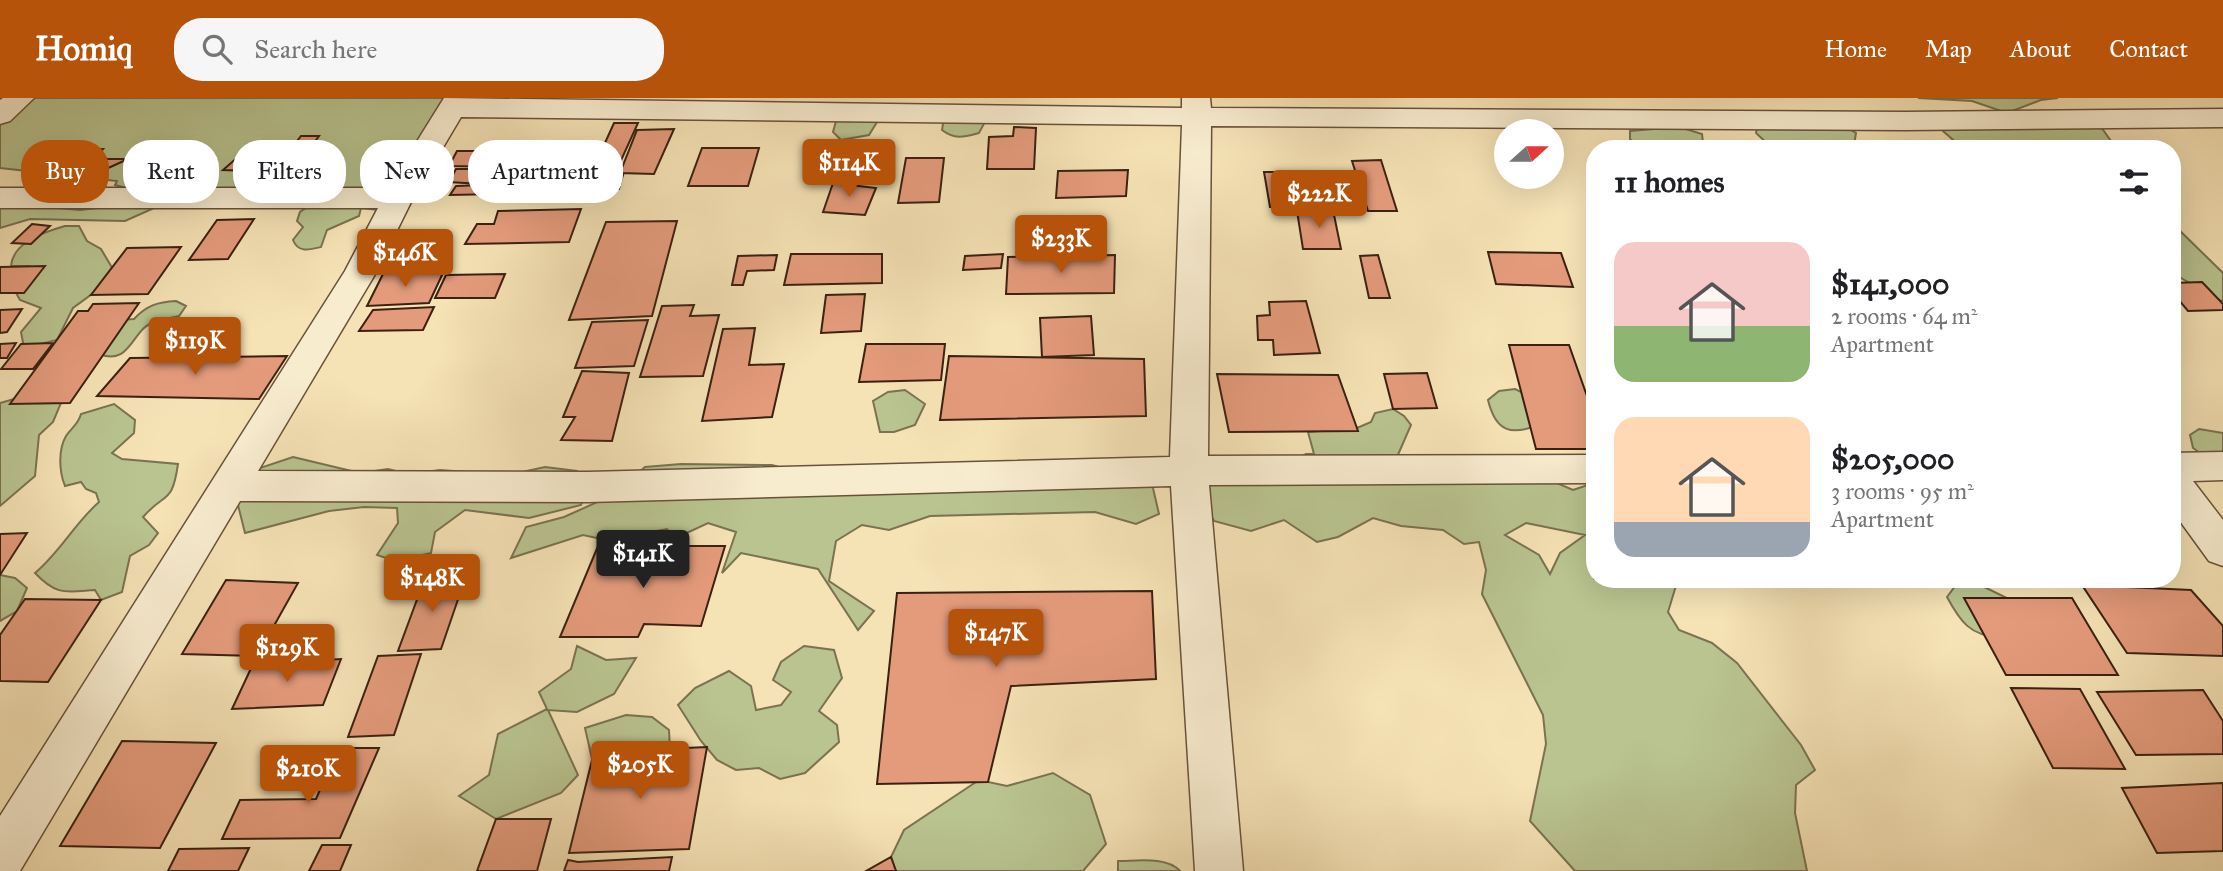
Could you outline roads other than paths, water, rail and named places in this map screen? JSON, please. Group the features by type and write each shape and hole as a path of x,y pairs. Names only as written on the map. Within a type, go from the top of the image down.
{"street":[{"path":"0,115 20,98"},
{"path":"433,140 456,103 1897,109 2223,118"},
{"path":"1196,108 1189,471 1219,871"},
{"path":"1897,109 1919,140"},
{"path":"0,198 360,198"},
{"path":"0,859 361,271 395,203"},
{"path":"2181,467 2223,466"},
{"path":"231,486 588,487 1189,471 1586,469"},
{"path":"2181,493 2223,550"}]}
